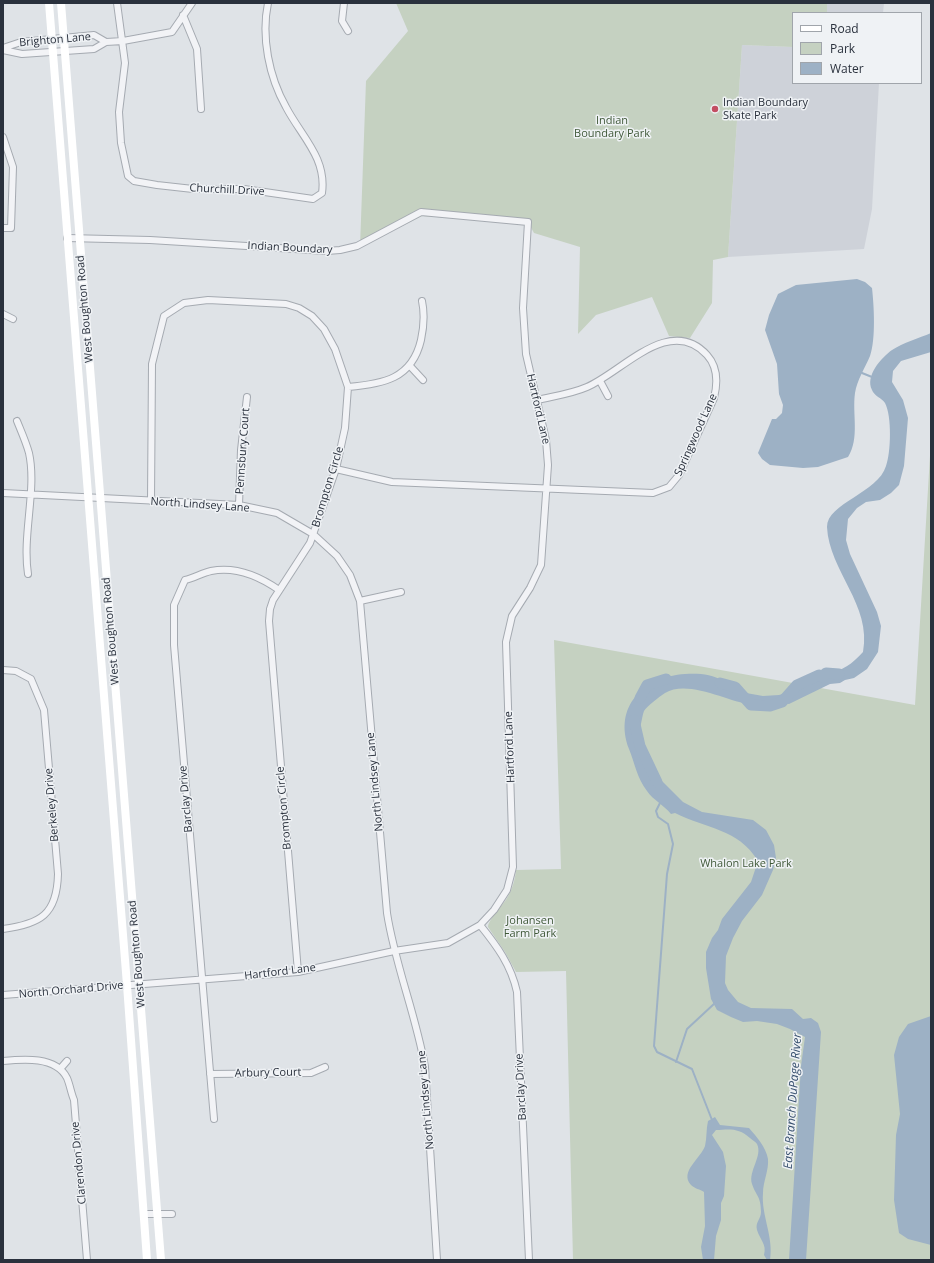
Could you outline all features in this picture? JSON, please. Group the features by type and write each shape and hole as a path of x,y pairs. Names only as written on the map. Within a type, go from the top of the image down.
{"main road":[{"name":"West Boughton Road","path":"49,3 127,985 147,1260"},
{"name":"West Boughton Road","path":"61,3 161,1260"}],"street":[{"name":"Churchill Drive","path":"117,3 123,41 125,70 119,112 121,143 128,176 134,181 193,189 244,189 313,199 322,193 324,181 321,167 317,155 285,106 273,77 266,46 265,16 268,3"},
{"name":"Brighton Lane","path":"3,49 22,54 94,49 106,42 123,41 172,32 192,3"},
{"path":"344,3 342,21 348,31"},
{"path":"183,15 197,49 201,109"},
{"name":"Brighton Lane","path":"3,49 21,42 63,37 94,36 106,42"},
{"path":"3,137 12,168 13,188 11,228 3,228"},
{"name":"Indian Boundary","path":"67,238 79,237 327,251 357,246 421,212 528,222"},
{"name":"Hartford Lane","path":"139,984 298,972 394,952 448,943 480,925 501,902 507,890 513,867 506,642 512,616 530,588 540,564 548,452 526,354 523,308 528,222"},
{"name":"Brompton Circle","path":"151,501 152,364 164,316 184,304 208,300 286,304 299,308 312,316 324,329 335,349 348,388 345,428 336,469 313,534 301,559 279,590 270,609 269,634 298,972"},
{"path":"348,388 382,383 391,379 410,366 417,352 422,334 425,314 422,301"},
{"path":"3,314 13,319"},
{"name":"Springwood Lane","path":"336,469 392,482 644,494 658,492 669,487 679,475 688,458 714,398 717,380 713,364 703,350 690,343 674,340 661,342 653,346 600,381 573,392 537,400"},
{"path":"410,366 422,380"},
{"path":"600,381 608,396"},
{"name":"Pennsbury Court","path":"239,505 241,450 247,397"},
{"path":"17,421 29,453 30,495 26,551 28,574"},
{"path":"3,493 88,498"},
{"name":"North Lindsey Lane","path":"88,498 239,505 277,514 313,534 337,556 350,575 360,601 386,900 394,952 421,1041 425,1067 437,1260"},
{"name":"Barclay Drive","path":"214,1119 174,645 174,605 185,580 217,570 251,574 264,579 279,590"},
{"path":"360,601 401,592"},
{"name":"Berkeley Drive","path":"3,670 16,671 31,679 44,710 58,874 57,892 48,913 36,922 23,926 3,929"},
{"name":"Barclay Drive","path":"480,925 504,956 511,970 517,992 529,1260"},
{"name":"North Orchard Drive","path":"3,996 139,984"},
{"path":"3,1061 21,1059 47,1062 60,1069 66,1061"},
{"name":"Arbury Court","path":"210,1074 311,1073 325,1068"},
{"name":"Clarendon Drive","path":"60,1069 66,1078 74,1100 87,1260"},
{"path":"144,1214 172,1214"}],"shaded area":[{"path":"827,3 884,3 883,12 827,12"},
{"path":"742,45 792,47 792,84 879,84 872,209 864,249 728,257"}],"green space":[{"name":"Indian Boundary Park","path":"396,3 827,3 827,12 792,12 792,47 742,45 728,257 713,260 712,303 690,338 669,336 652,297 596,315 578,334 580,247 534,233 528,222 422,216 360,247 366,81 408,31"},
{"name":"Whalon Lake Park","path":"931,439 931,1260 573,1260 566,971 516,972 505,952 488,927 490,920 509,895 516,870 561,869 554,640 915,705"}],"water":[{"path":"857,279 865,282 872,288 874,332 870,356 859,379 855,393 855,434 852,450 848,457 818,467 803,468 770,465 762,459 758,453 772,419 776,419 782,413 783,405 779,394 777,364 765,330 769,315 778,294 796,285"},
{"path":"931,333 931,352 901,361 893,371 892,382 903,400 908,418 904,466 899,485 891,493 880,500 866,502 857,508 848,519 846,540 850,554 877,612 881,626 878,652 867,669 854,678 840,683 830,684 789,704 781,703 753,705 696,690 674,689 665,693 644,711 636,734 652,771 683,802 702,812 753,820 766,830 774,845 776,858 773,870 762,895 742,921 726,956 725,983 728,990 738,1002 751,1008 792,1009 803,1019 811,1018 818,1023 821,1032 806,1260 789,1260 801,1066 805,1037 777,1024 757,1021 743,1022 717,1010 711,999 706,968 706,952 712,938 718,930 722,919 751,882 758,861 750,850 741,842 721,831 675,813 671,814 649,794 638,776 629,749 625,734 625,720 629,707 636,696 645,688 670,676 705,674 730,684 746,693 763,696 779,695 786,693 797,685 819,675 822,677 826,673 842,669 863,652 864,635 861,619 856,603 829,543 827,527 829,519 835,511 873,484 881,475 888,460 890,444 889,416 885,403 873,392 870,385 872,373 879,362 892,350"},
{"path":"931,1016 931,1245 908,1239 899,1233 894,1200 896,1135 900,1114 894,1055 899,1037 908,1024"},
{"path":"715,1117 720,1125 749,1128 760,1142 767,1155 768,1163 763,1189 763,1201 769,1234 771,1251 770,1260 767,1260 764,1255 765,1248 757,1230 761,1207 751,1179 757,1159 757,1144 742,1132 726,1129 716,1130 712,1135 723,1152 726,1166 724,1196 721,1203 721,1220 716,1236 714,1260 703,1260 701,1247 705,1226 704,1192 691,1185 688,1180 688,1175 689,1170 705,1146 708,1121"}],"waterway":[{"path":"862,373 872,377"},
{"name":"East Branch DuPage River","path":"720,683 735,687 751,705 770,706 782,702 797,685 819,675 822,677 826,673 839,674"},
{"name":"East Branch DuPage River","path":"640,698 647,685 666,679"},
{"name":"East Branch DuPage River","path":"634,720 640,746 657,782"},
{"path":"660,803 656,811 658,817 668,824 673,844 667,874 654,1046 657,1052 692,1069 712,1120"},
{"path":"676,1062 687,1029 715,1003"}],"place":[{"name":"Indian Boundary Skate Park","path":"715,109"}],"park label":[{"name":"Johansen Farm Park","path":"530,927"}]}
